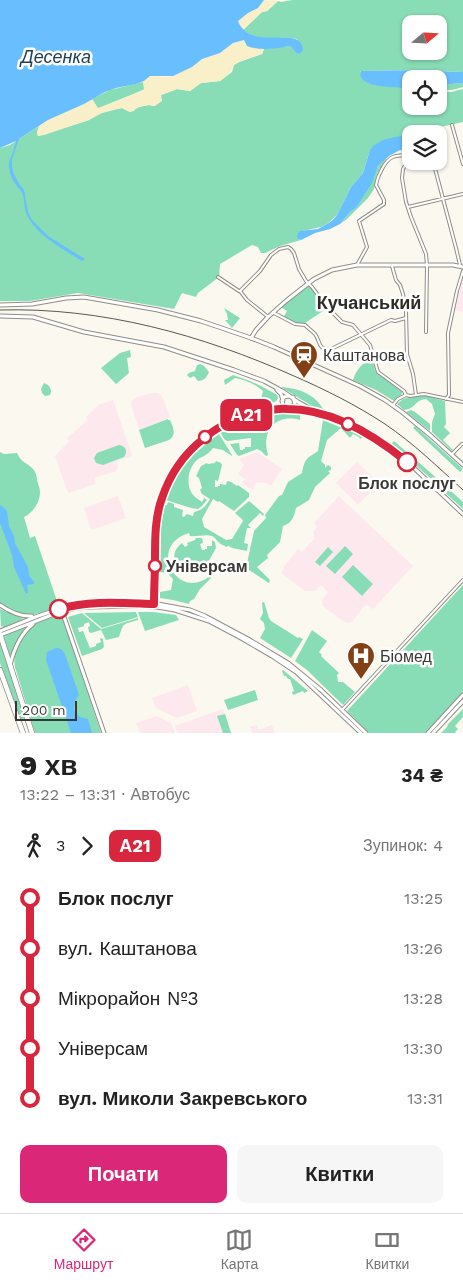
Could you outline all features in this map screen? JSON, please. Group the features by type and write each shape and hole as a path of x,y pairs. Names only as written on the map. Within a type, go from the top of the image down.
{"main road":[{"path":"0,634 32,733"},
{"path":"0,672 23,733"},
{"path":"17,719 20,722 24,722 27,716"}],"street":[{"path":"452,125 463,164"},
{"path":"357,264 367,247 360,221 384,204 384,200 376,185 379,174 390,158 402,156"},
{"path":"403,170 408,207 426,254 426,332"},
{"path":"436,170 462,267"},
{"path":"408,207 463,194"},
{"path":"240,291 260,271 271,255 279,249 288,247 294,253 299,269 308,283 327,307 340,320 352,324 371,347 378,372 404,391 406,395"},
{"path":"251,338 268,317 308,283 332,270 357,264 453,265 462,267"},
{"path":"391,264 403,294 406,311 407,354 413,374 416,395"},
{"path":"446,399 449,395 448,333 463,271"},
{"path":"218,277 240,291 247,300 268,317"},
{"path":"0,305 32,304 84,297 158,310 201,321 251,338 360,386 393,405 463,465"},
{"path":"273,313 295,324 305,325 316,336 321,347 329,350 391,320 395,321 406,318"},
{"path":"0,316 33,317 84,332 164,347 246,374 271,385 320,414"},
{"path":"271,385 280,392 284,406 288,409"},
{"path":"393,405 406,395 424,394 463,402"},
{"path":"274,409 284,397 291,396"},
{"path":"288,409 294,404 291,396"},
{"path":"154,606 157,517 161,499 173,472 190,451 216,428 241,417 274,409 288,409 320,414 362,430 387,446 414,468 463,514"},
{"path":"451,454 463,444"},
{"path":"341,712 463,580"},
{"path":"0,605 21,616 38,618"},
{"path":"0,634 61,610 90,607 167,605 190,610 248,638 288,663 321,690 362,733"},
{"path":"61,610 104,733"},
{"path":"10,666 14,650 20,638 38,618"},
{"path":"428,733 463,695"},
{"path":"433,733 463,701"},
{"path":"341,712 366,733"}],"shaded area":[{"path":"463,280 463,312 455,310"},
{"path":"158,393 162,396 169,415 168,419 139,430 131,404 132,401 137,397"},
{"path":"113,400 132,456 117,461 116,471 94,478 96,484 68,493 55,456 69,441 67,438 88,420 86,417 100,404"},
{"path":"257,452 282,469 271,486 266,483 257,482 252,490 242,483 245,479 238,474 244,465 239,459"},
{"path":"357,462 379,483 358,505 336,483"},
{"path":"118,496 126,518 91,530 84,508"},
{"path":"339,496 413,566 373,609 365,605 352,622 348,623 323,606 322,600 328,592 321,585 315,591 305,591 282,574 283,568 298,549 302,552 315,538 313,532 317,527 314,523"},
{"path":"188,685 197,711 177,718 156,708 152,698"},
{"path":"223,709 231,733 177,733 175,726"},
{"path":"157,716 171,723 175,733 140,733 136,723"},
{"path":"257,725 259,730 272,725 275,733 252,733 250,727"}],"green space":[{"path":"463,0 463,71 402,70 360,72 402,86 402,115 447,115 447,92 463,89 463,122 447,126 402,125 402,139 370,150 363,173 351,187 337,215 327,224 303,231 298,239 301,240 265,253 261,253 258,247 252,245 220,264 219,277 198,293 196,297 182,293 174,309 78,293 30,301 0,301 0,148 10,145 39,126 38,136 89,120 97,114 115,109 122,108 130,112 139,107 154,106 162,100 161,95 177,89 190,91 201,83 220,81 232,72 234,65 262,54 264,49 289,46 300,54 303,51 297,39 259,38 243,30 262,12 267,11 278,1"},
{"path":"143,82 145,89 98,109 92,99 110,90"},
{"path":"463,83 463,87 447,90 447,84"},
{"path":"387,157 377,174 374,189 368,198 340,224 359,204 378,166"},
{"path":"310,286 326,309 305,323 295,324 283,318 287,311 281,307 306,287"},
{"path":"224,308 240,318 232,328 225,320 228,320"},
{"path":"130,350 131,357 127,358 129,373 116,384 101,368 120,353"},
{"path":"372,358 377,373 402,391 402,394 394,401 376,390 353,380 360,367"},
{"path":"200,364 209,372 206,377 198,381 194,376 190,378 187,375 195,371 197,365"},
{"path":"233,375 274,393 278,399 275,402 259,407 263,391 257,386 235,378 225,385 224,380"},
{"path":"44,383 50,389 50,395 45,396 42,393 41,389"},
{"path":"281,387 307,393 321,405 324,411 312,406"},
{"path":"418,395 445,401 446,424 444,427 450,433 443,440 452,451 432,432 432,422 435,414 432,404 426,399 404,410 397,404 403,399"},
{"path":"411,410 430,424 430,431 406,412"},
{"path":"273,414 300,414 300,420 283,419 272,426 268,432 266,447 268,455 266,456 257,449 239,456 237,455 230,444 239,443 240,450 243,450 245,447 251,447 251,438 228,441 225,440 220,432 246,421"},
{"path":"168,419 174,431 173,436 169,440 145,448 139,430"},
{"path":"323,420 363,437 360,439 353,434 350,438 341,428 327,440 321,461 325,468 328,465 331,467 331,470 328,471 330,473 315,487 309,500 296,508 292,519 283,526 280,542 267,555 268,558 257,567 270,580 269,583 246,568 254,531 266,518 265,515 279,496 282,495 288,482 302,473 307,459 318,451"},
{"path":"415,426 463,469 460,472 413,428"},
{"path":"219,434 232,456 223,450 213,448 197,460 191,468 188,478 190,489 196,498 202,502 204,498 207,500 198,509 166,500 176,477 185,464"},
{"path":"394,441 440,481 437,484 391,445"},
{"path":"119,445 126,449 124,457 103,465 96,463 94,458 97,453"},
{"path":"0,452 4,454 17,453 36,474 40,491 39,500 33,510 24,517 30,538 35,536 59,607 35,614 23,614 0,604"},
{"path":"216,461 222,465 218,481 215,480 215,487 220,486 220,484 226,485 227,481 231,482 249,493 249,497 234,511 213,499 202,519 204,527 226,540 232,539 243,521 235,513 249,501 264,514 263,516 260,513 248,525 251,528 247,528 244,543 248,544 247,551 229,546 225,547 210,535 190,536 189,533 176,540 169,550 168,561 172,571 179,579 189,583 201,581 213,573 214,575 189,604 160,598 160,592 171,590 173,579 167,573 160,572 161,524 165,505 168,502 174,504 174,507 183,510 182,516 184,517 187,514 193,516 194,512 204,507 210,499 202,494 199,478 196,476 201,466 207,463 215,463"},
{"path":"442,483 463,502 463,509 439,487"},
{"path":"196,538 202,538 203,543 200,544 202,550 207,549 207,546 212,546 212,540 215,542 216,548 205,568 206,570 197,573 182,568 180,570 174,559 176,549 182,543 185,547 188,545 187,543"},
{"path":"345,546 353,554 335,574 326,566"},
{"path":"328,547 333,552 320,566 315,562"},
{"path":"353,565 373,584 362,596 342,577"},
{"path":"463,585 463,692 425,733 369,733 347,711"},
{"path":"264,602 271,621 298,638 303,639 291,658 260,638 265,629 264,623 260,619 263,613 262,603"},
{"path":"0,609 24,619 4,627 1,626"},
{"path":"136,612 138,617 102,628 84,613"},
{"path":"138,612 176,615 179,620 145,631"},
{"path":"82,613 101,629 138,618 138,620 125,624 119,637 106,640 101,630 91,633 88,627 90,626 89,622 84,624 84,626 78,628 79,632 83,631 90,648 101,642 101,638 103,639 104,647 82,656 68,617"},
{"path":"60,616 63,618 101,733 35,733 15,667 15,656 19,644 30,629 43,620"},
{"path":"25,627 10,656 5,635"},
{"path":"312,630 327,641 319,652 339,673 337,675 338,682 343,682 355,692 343,705 295,661"},
{"path":"0,642 25,717 23,720 19,719 0,663"},
{"path":"283,670 308,691 293,695 292,692 294,691 290,679 284,676"},
{"path":"255,690 258,700 228,710 224,700"},
{"path":"463,709 463,717 455,726 458,729 456,733 441,733 448,724"},
{"path":"225,714 231,733 223,733 217,716"}],"sand":[{"path":"264,0 278,1 267,11 262,12 243,30 238,21"},
{"path":"244,40 247,46 264,49 262,54 234,65 229,74 220,81 201,83 190,91 177,89 161,95 162,101 155,106 137,107 134,111 130,112 122,108 102,113 89,120 38,136 39,126 92,99 98,108 144,90 143,82 150,76 168,77 195,64 206,56 220,53 233,43"}],"water":[{"name":"Десенка","path":"0,0 264,0 258,8 238,21 245,31 254,36 295,39 301,43 303,51 300,54 297,53 289,46 257,49 247,46 244,40 233,43 220,53 202,59 192,67 173,76 150,76 136,84 105,92 84,104 48,120 19,139 12,159 12,166 19,184 24,190 28,212 32,220 48,236 85,259 82,261 38,231 26,214 23,194 16,186 9,169 9,162 16,141 0,148"},
{"path":"402,70 402,88 370,84 361,77 361,71"},
{"path":"447,71 463,71 463,83 447,84"},
{"path":"402,136 402,151 389,156 378,166 372,183 356,208 340,224 301,240 298,239 297,236 300,231 318,229 333,220 351,187 363,173 370,150 383,140"},
{"path":"0,505 7,511 9,526 15,543 34,582 34,584 27,585 28,593 26,594 14,567 12,555 0,523"},
{"path":"56,648 62,650 65,654 79,695 75,701 74,710 80,717 88,719 92,733 71,733 46,660 47,652"}],"tram line":[{"path":"0,310 76,313 151,326 187,336 259,361 329,392 374,417 415,447 463,490"}],"bus line":[{"name":"А21","path":"59,609 88,603 154,604 157,517 161,499 173,472 183,458 200,441 226,422 274,409 305,410 333,418 362,430 407,462"}],"place":[{"name":"Каштанова","path":"304,379"},
{"name":"Блок послуг","path":"407,462"},
{"name":"Універсам","path":"155,566"},
{"name":"Біомед","path":"361,680"}],"district":[{"name":"Кучанський","path":"369,302"}]}
